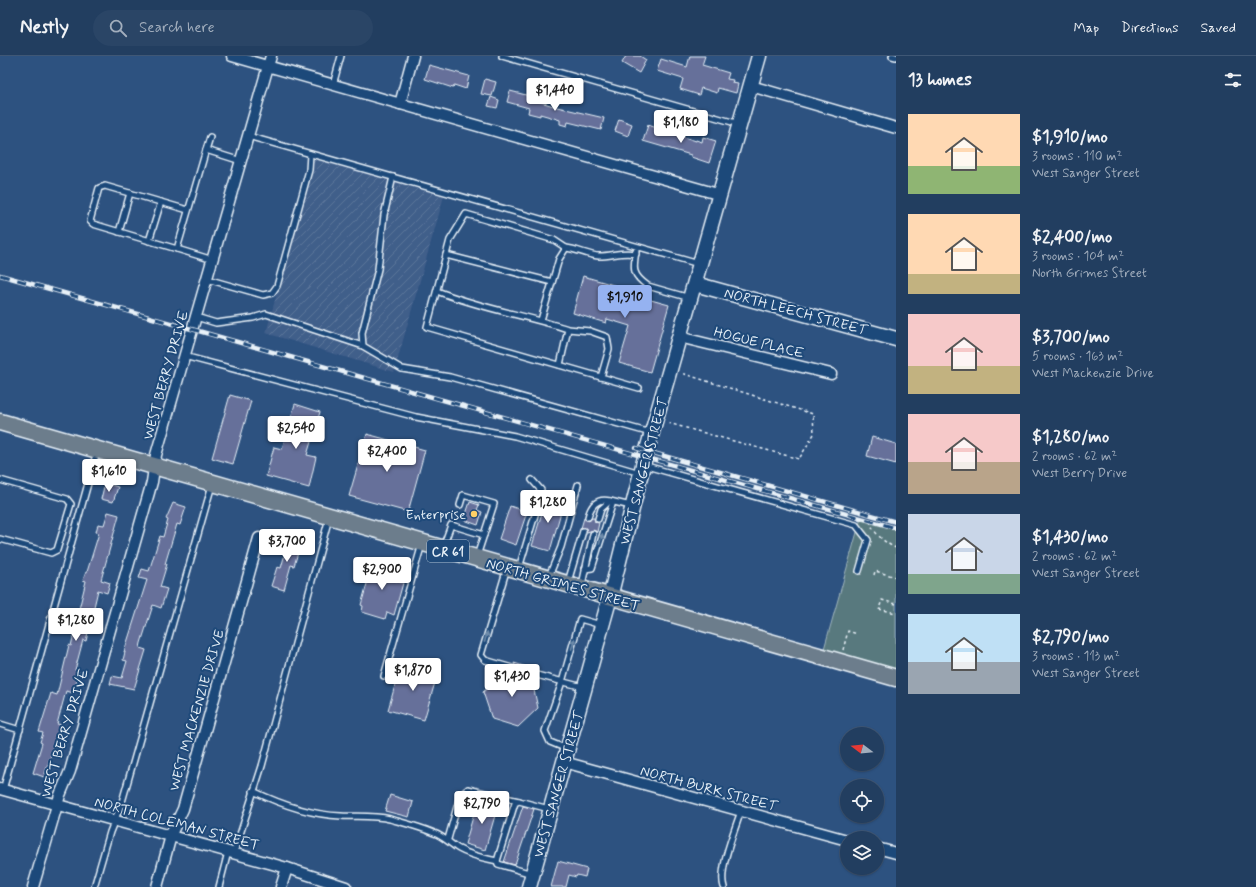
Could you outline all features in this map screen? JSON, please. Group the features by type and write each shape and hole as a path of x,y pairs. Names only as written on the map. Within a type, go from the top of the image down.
{"main road":[{"name":"WEST SANGER STREET","path":"531,881 610,597 642,469 721,195 759,56"},
{"name":"NORTH LEECH STREET","path":"695,284 896,339"},
{"name":"NORTH GRIMES STREET","path":"0,422 896,678"}],"street":[{"path":"232,56 721,195"},
{"name":"WEST BERRY DRIVE","path":"33,887 57,805 70,771 152,482 154,467 184,356 271,56"},
{"path":"400,104 413,56"},
{"path":"751,86 896,128"},
{"name":"HOGUE PLACE","path":"679,337 831,374"},
{"name":"WEST MACKENZIE DRIVE","path":"157,887 171,836 183,809 259,538"},
{"name":"NORTH BURK STREET","path":"565,755 741,811 840,838"},
{"name":"NORTH COLEMAN STREET","path":"1,791 231,852 345,887"},
{"path":"884,850 896,853"},
{"path":"281,887 287,868"}],"lane":[{"path":"333,85 341,56"},
{"path":"502,56 740,124"},
{"path":"892,56 896,57"},
{"path":"248,136 700,265"},
{"path":"177,249 210,137"},
{"path":"206,150 241,161"},
{"path":"207,279 263,295 272,293 277,286 309,170 310,154"},
{"path":"363,346 362,333 378,269 384,215 393,178"},
{"path":"188,210 105,186 99,188 90,221 93,224 213,260"},
{"path":"119,232 130,193"},
{"path":"149,241 161,202"},
{"path":"636,254 618,252 598,256 576,248 566,248 554,240 466,214 450,240 427,327 639,388"},
{"path":"637,246 633,267 642,282 648,286 691,298"},
{"path":"541,320 559,258 566,248"},
{"path":"446,255 552,282"},
{"path":"437,291 455,298 541,320 568,329 590,331 607,338 609,349 601,377"},
{"path":"196,317 216,323 253,318 266,314 363,346 402,369 450,377 652,434"},
{"path":"560,365 568,329"},
{"path":"184,356 416,417 514,436 856,525 868,540 859,571"},
{"path":"1,791 20,730 97,450"},
{"path":"0,480 68,499 71,504 57,550 51,553 0,539"},
{"path":"512,668 485,660 481,655 541,495 541,490 532,480"},
{"path":"94,887 110,832 131,774 213,484"},
{"path":"548,579 562,547 578,485"},
{"path":"460,505 463,495 494,504 476,559"},
{"path":"588,517 593,504 598,501 632,506"},
{"path":"598,520 601,509 611,502"},
{"path":"584,569 592,568 611,502"},
{"path":"218,887 262,766 329,517"},
{"path":"442,549 451,525 484,535"},
{"path":"574,587 583,531"},
{"path":"574,587 584,569 593,534"},
{"path":"384,676 422,543"},
{"path":"565,755 550,742 545,731 562,682 580,619 602,625"},
{"path":"529,673 584,688"},
{"path":"0,724 20,730"},
{"path":"448,839 460,796 468,789 550,809"},
{"path":"253,791 271,800 316,812 341,816 369,816 388,819 433,832 448,839 458,849 497,861 498,864 531,881"},
{"path":"497,861 512,811 515,803 519,801"},
{"path":"724,887 722,881 724,869 741,811"}],"path":[{"path":"656,420 799,459 814,434 813,414 670,370"},
{"path":"870,521 871,527 890,546 896,548"},
{"path":"874,575 875,571 896,577"},
{"path":"896,604 882,600 879,609 896,613"},
{"path":"843,651 848,631 857,634"}],"shaded area":[{"path":"314,158 444,196 394,372 266,333"}],"green space":[{"path":"861,518 896,528 896,670 824,649"}],"building":[{"path":"626,56 640,56 646,60 639,73 622,63"},
{"path":"690,56 705,56 702,65 729,73 727,79 733,80 732,83 738,84 736,93 718,88 717,93 701,88 699,95 680,89 683,79 657,71 661,59 687,67"},
{"path":"429,65 469,76 466,89 454,85 453,88 425,79"},
{"path":"485,79 496,82 492,96 481,94"},
{"path":"510,91 538,98 537,101 557,107 604,118 601,130 568,122 567,126 560,124 560,120 554,118 540,114 540,116 528,113 529,108 507,102"},
{"path":"491,97 499,100 497,108 488,106"},
{"path":"619,119 632,124 628,136 615,131"},
{"path":"648,125 696,141 702,142 703,137 716,141 709,163 691,157 691,155 643,141"},
{"path":"583,276 617,286 615,290 669,305 650,372 619,363 630,326 607,319 606,323 573,313"},
{"path":"230,395 251,401 233,464 212,458"},
{"path":"295,404 320,412 307,455 316,457 309,488 266,476 274,447 282,449"},
{"path":"367,434 425,450 408,512 349,496"},
{"path":"872,437 896,444 896,464 867,456"},
{"path":"105,483 118,487 113,502 101,499"},
{"path":"547,496 564,501 550,551 532,546"},
{"name":"Enterprise","path":"470,502 479,505 477,510 482,512 478,525 464,520"},
{"path":"173,503 186,507 180,525 177,524 165,564 167,564 160,587 167,589 161,608 153,605 141,643 140,648 146,650 134,689 110,684 112,676 122,678 127,661 123,660 124,652 147,580 139,578 142,569 149,571 160,536 163,537 168,520 166,519"},
{"path":"510,506 527,512 516,545 499,539"},
{"path":"108,512 119,515 101,580 110,583 107,593 98,590 86,641 83,640 75,670 79,671 74,693 66,691 57,724 63,725 57,747 54,746 44,777 33,773 42,743 40,742 43,733 39,732 51,693 57,695 69,645 71,646 79,613 86,581 83,580 87,572 99,533 96,532 98,524 104,525"},
{"path":"584,518 589,521 594,518 595,522 599,523 597,532 593,530 587,532 586,528 581,528"},
{"path":"290,536 302,539 294,566 291,565 284,590 271,586 277,567 281,568"},
{"path":"376,562 400,569 396,581 403,583 394,615 387,612 385,619 362,612 363,606 361,605 370,573 372,574"},
{"path":"415,663 429,667 426,676 436,679 424,720 388,710 400,668 412,671"},
{"path":"514,663 530,668 525,674 528,677 527,679 532,681 538,708 518,727 492,719 483,692 505,673 510,675 516,667"},
{"path":"390,795 413,802 409,817 385,811"},
{"path":"478,800 498,805 485,850 465,844"},
{"path":"523,806 534,809 515,865 504,862"},
{"path":"558,861 587,869 585,877 569,875 566,887 551,887"}],"railway":[{"path":"0,275 896,528"},
{"path":"636,448 896,522"}],"place":[{"name":"Enterprise","path":"474,514"}]}
